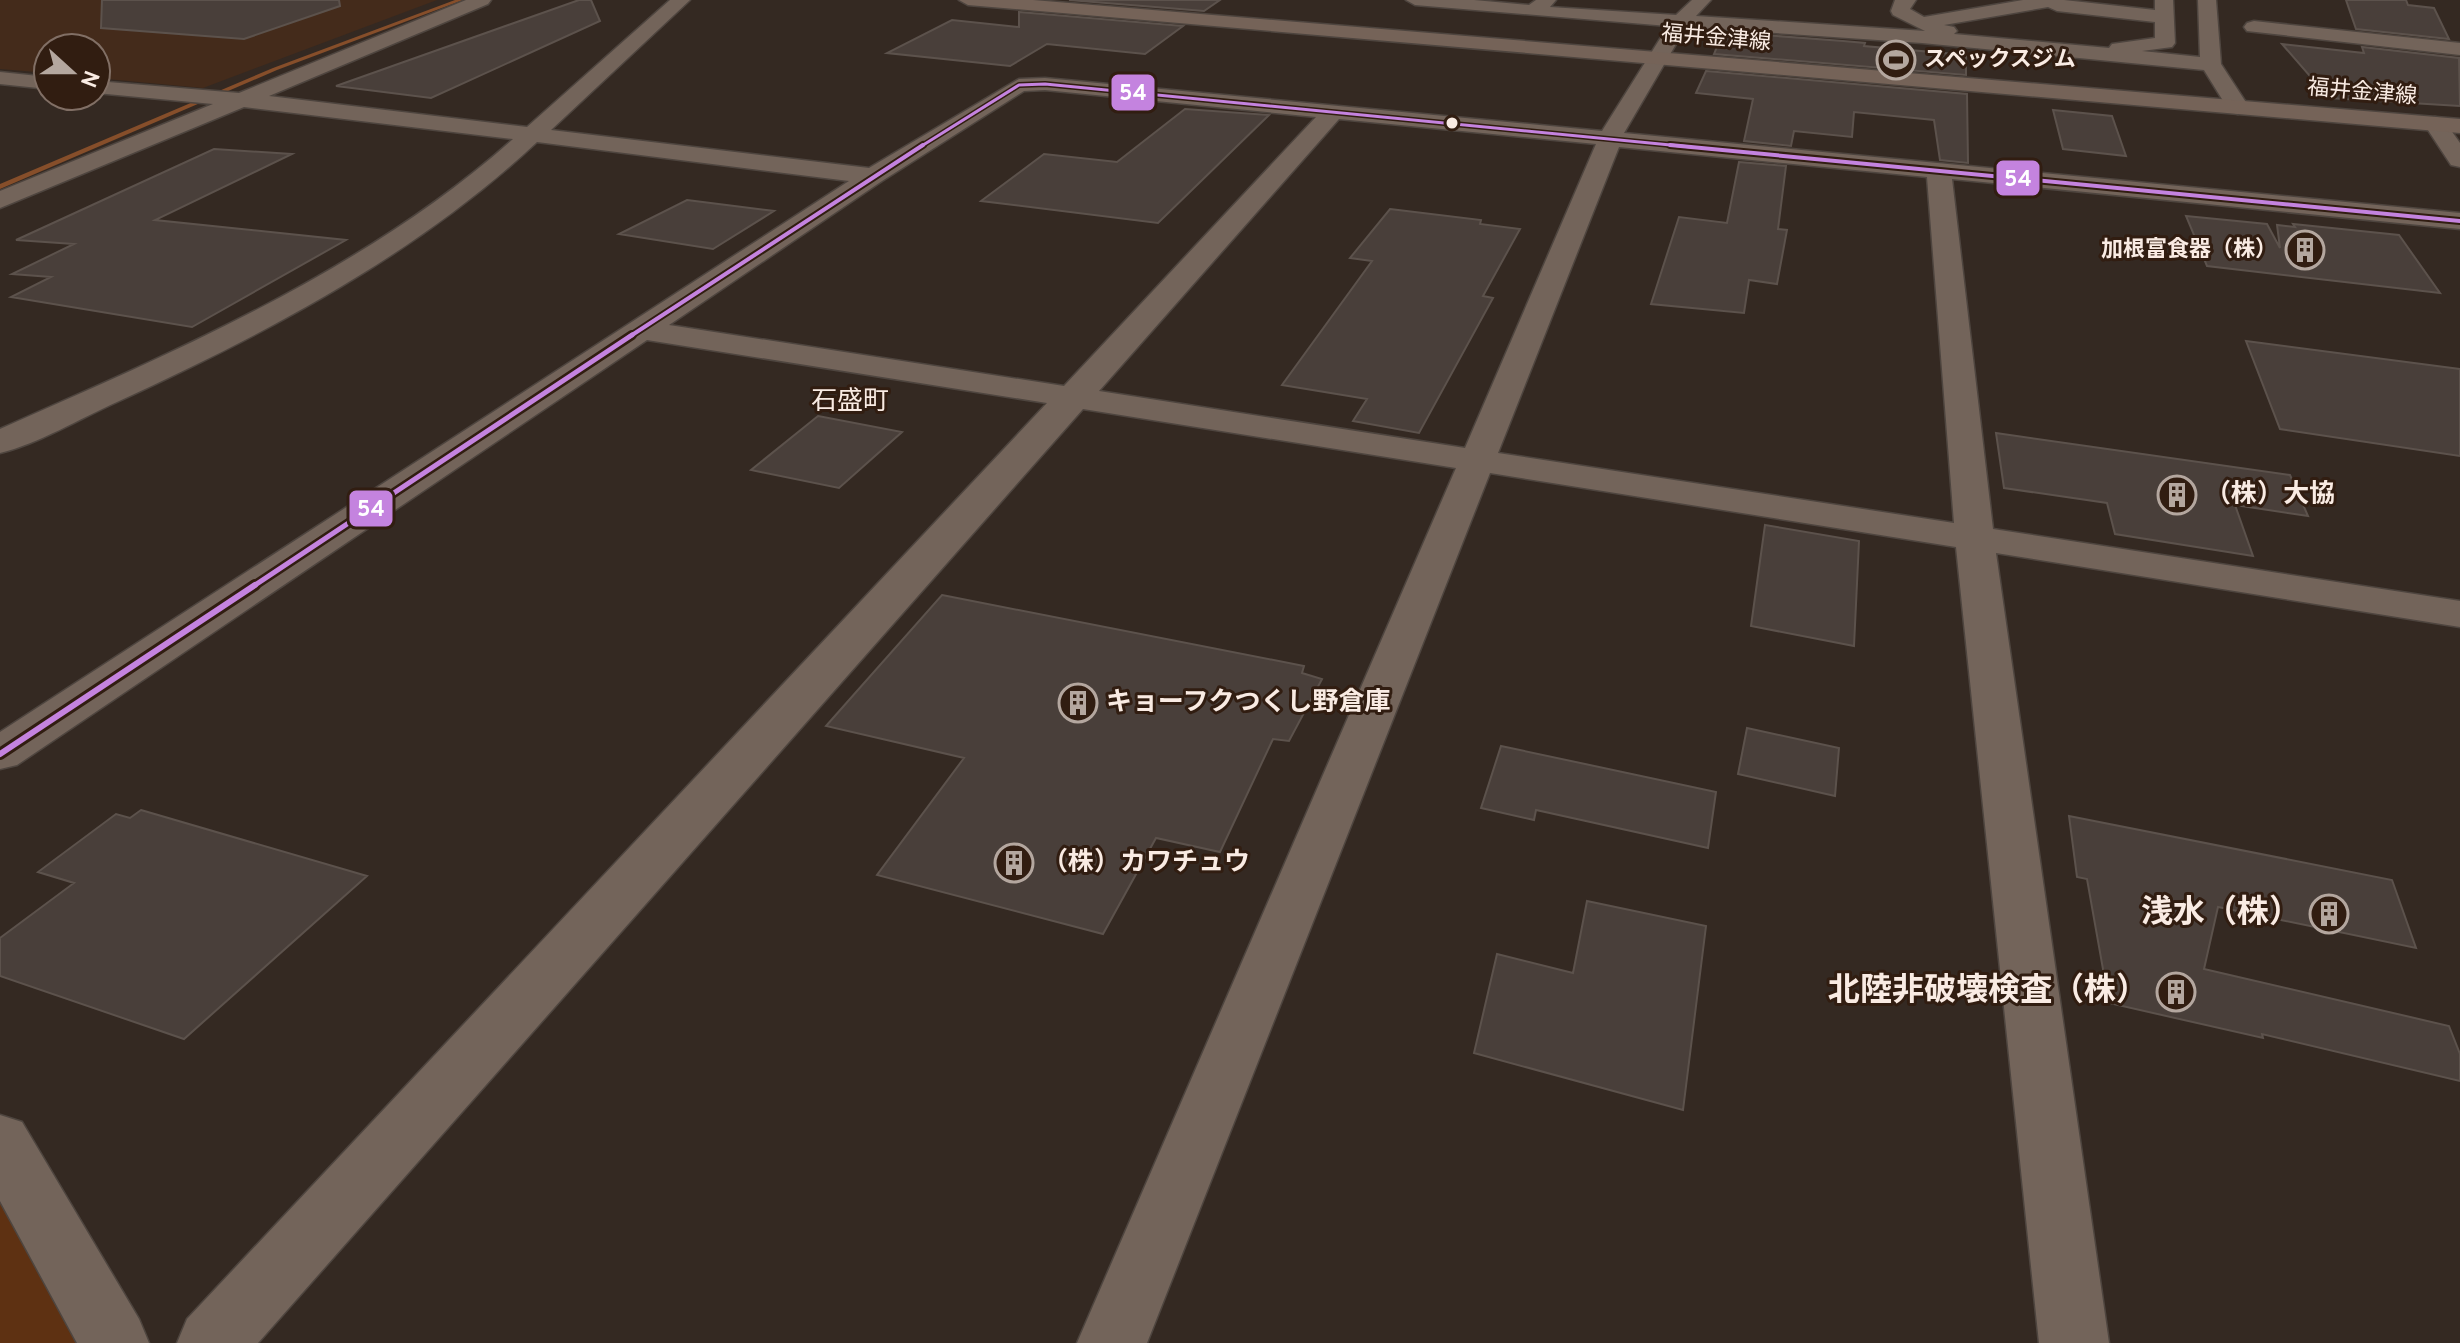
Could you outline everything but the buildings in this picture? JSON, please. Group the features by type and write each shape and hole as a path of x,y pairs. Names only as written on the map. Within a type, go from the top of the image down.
{"main road":[{"name":"福井金津線","path":"968,0 1679,27 2238,107 2460,126"}],"street":[{"path":"0,200 236,99 482,0"},
{"path":"0,442 137,380 318,288 413,231 480,182 681,0"},
{"path":"1415,0 1540,6 1679,27 1922,37 2211,64"},
{"path":"1907,0 1900,11 1919,23 1944,30 2052,42 2145,48 2165,43 2164,17"},
{"path":"2113,0 2124,0"},
{"path":"2207,0 2211,64 2238,107"},
{"path":"1919,23 2057,7 2104,26 2106,18 2164,17"},
{"path":"1944,30 2057,7"},
{"path":"2052,42 2057,7"},
{"path":"2106,33 2120,31 2118,26 2164,17"},
{"path":"2316,34 2315,27 2323,24 2460,38"},
{"path":"1112,1343 1610,139 1679,27"},
{"path":"2254,27 2460,49"},
{"path":"0,78 32,81"},
{"path":"0,754 873,176 1009,90 1031,83 2460,221"},
{"path":"112,88 236,99 873,176"},
{"path":"212,1343 1076,398 1333,112"},
{"path":"2435,124 2460,160"},
{"path":"1939,171 1975,539 2074,1343"},
{"path":"643,330 2460,614"},
{"path":"0,419 137,380"},
{"path":"0,466 78,423 137,380"},
{"path":"0,1141 114,1343"}],"shaded area":[{"path":"0,0 437,0 203,88 112,79 112,32 32,32 32,72 0,69"},
{"path":"0,1141 114,1343 0,1343"}],"waterway":[{"path":"0,187 275,69 460,0"}],"transit line":[{"name":"54","path":"0,754 873,176 1019,85 1045,84 2460,221"}],"place":[{"name":"スペックスジム","path":"1896,60"},
{"name":"加根富食器（株）","path":"2305,250"},
{"name":"（株）大協","path":"2177,495"},
{"name":"キョーフクつくし野倉庫","path":"1078,703"},
{"name":"（株）カワチュウ","path":"1014,863"},
{"name":"浅水（株）","path":"2329,914"},
{"name":"北陸非破壊検査（株）","path":"2176,992"}],"district":[{"name":"石盛町","path":"850,402"}]}
